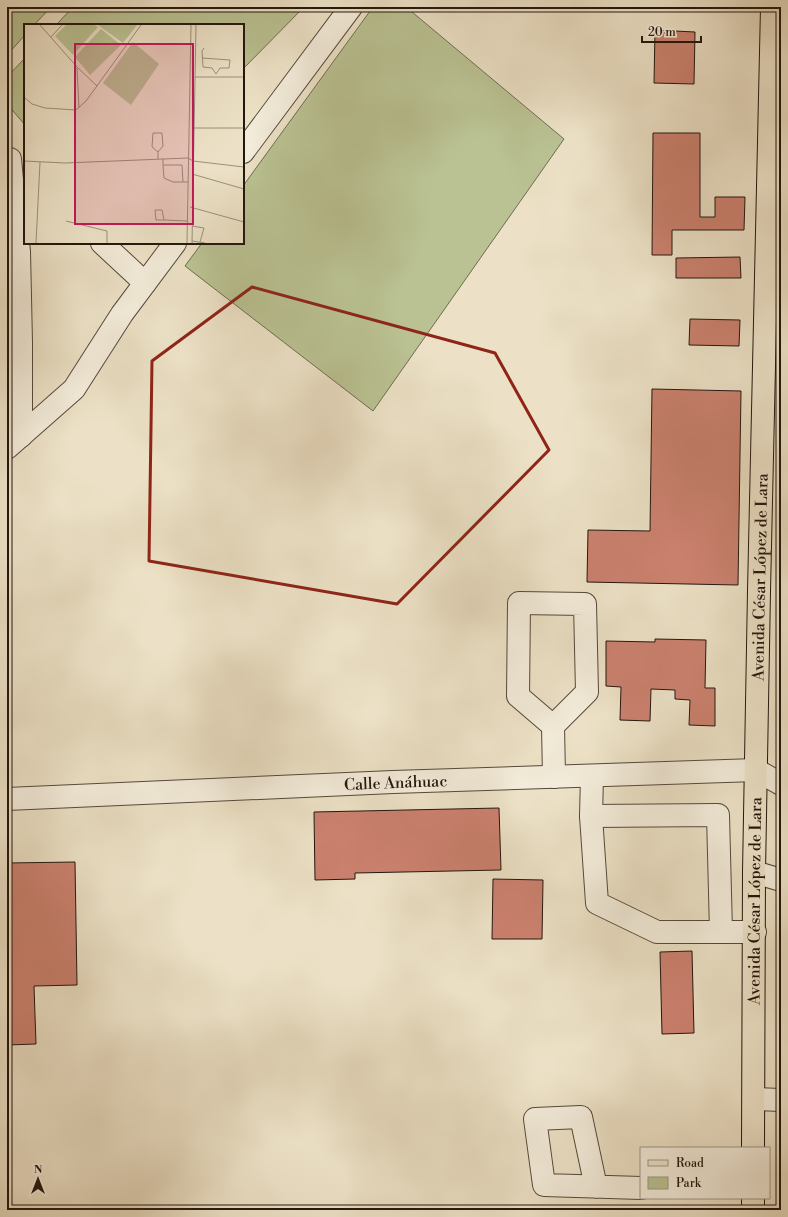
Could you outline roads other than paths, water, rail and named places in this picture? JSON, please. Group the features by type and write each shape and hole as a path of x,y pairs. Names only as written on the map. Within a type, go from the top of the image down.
{"main road":[{"name":"Avenida César López de Lara","path":"753,1147 754,872 772,7"},
{"path":"753,1199 753,1210"}],"street":[{"path":"244,151 351,7"},
{"path":"14,162 19,252 21,342 14,442"},
{"path":"103,244 145,283"},
{"path":"14,442 74,389 122,314 174,244"},
{"path":"553,726 518,696 519,603 585,604 587,692 553,726 554,777"},
{"path":"756,770 781,784"},
{"name":"Calle Anáhuac","path":"7,799 393,782 756,770"},
{"path":"592,776 591,816 597,903 657,932 754,932"},
{"path":"591,816 718,815 721,932"},
{"path":"754,872 781,880"},
{"path":"754,1099 781,1100"},
{"path":"596,1187 640,1188"}]}
